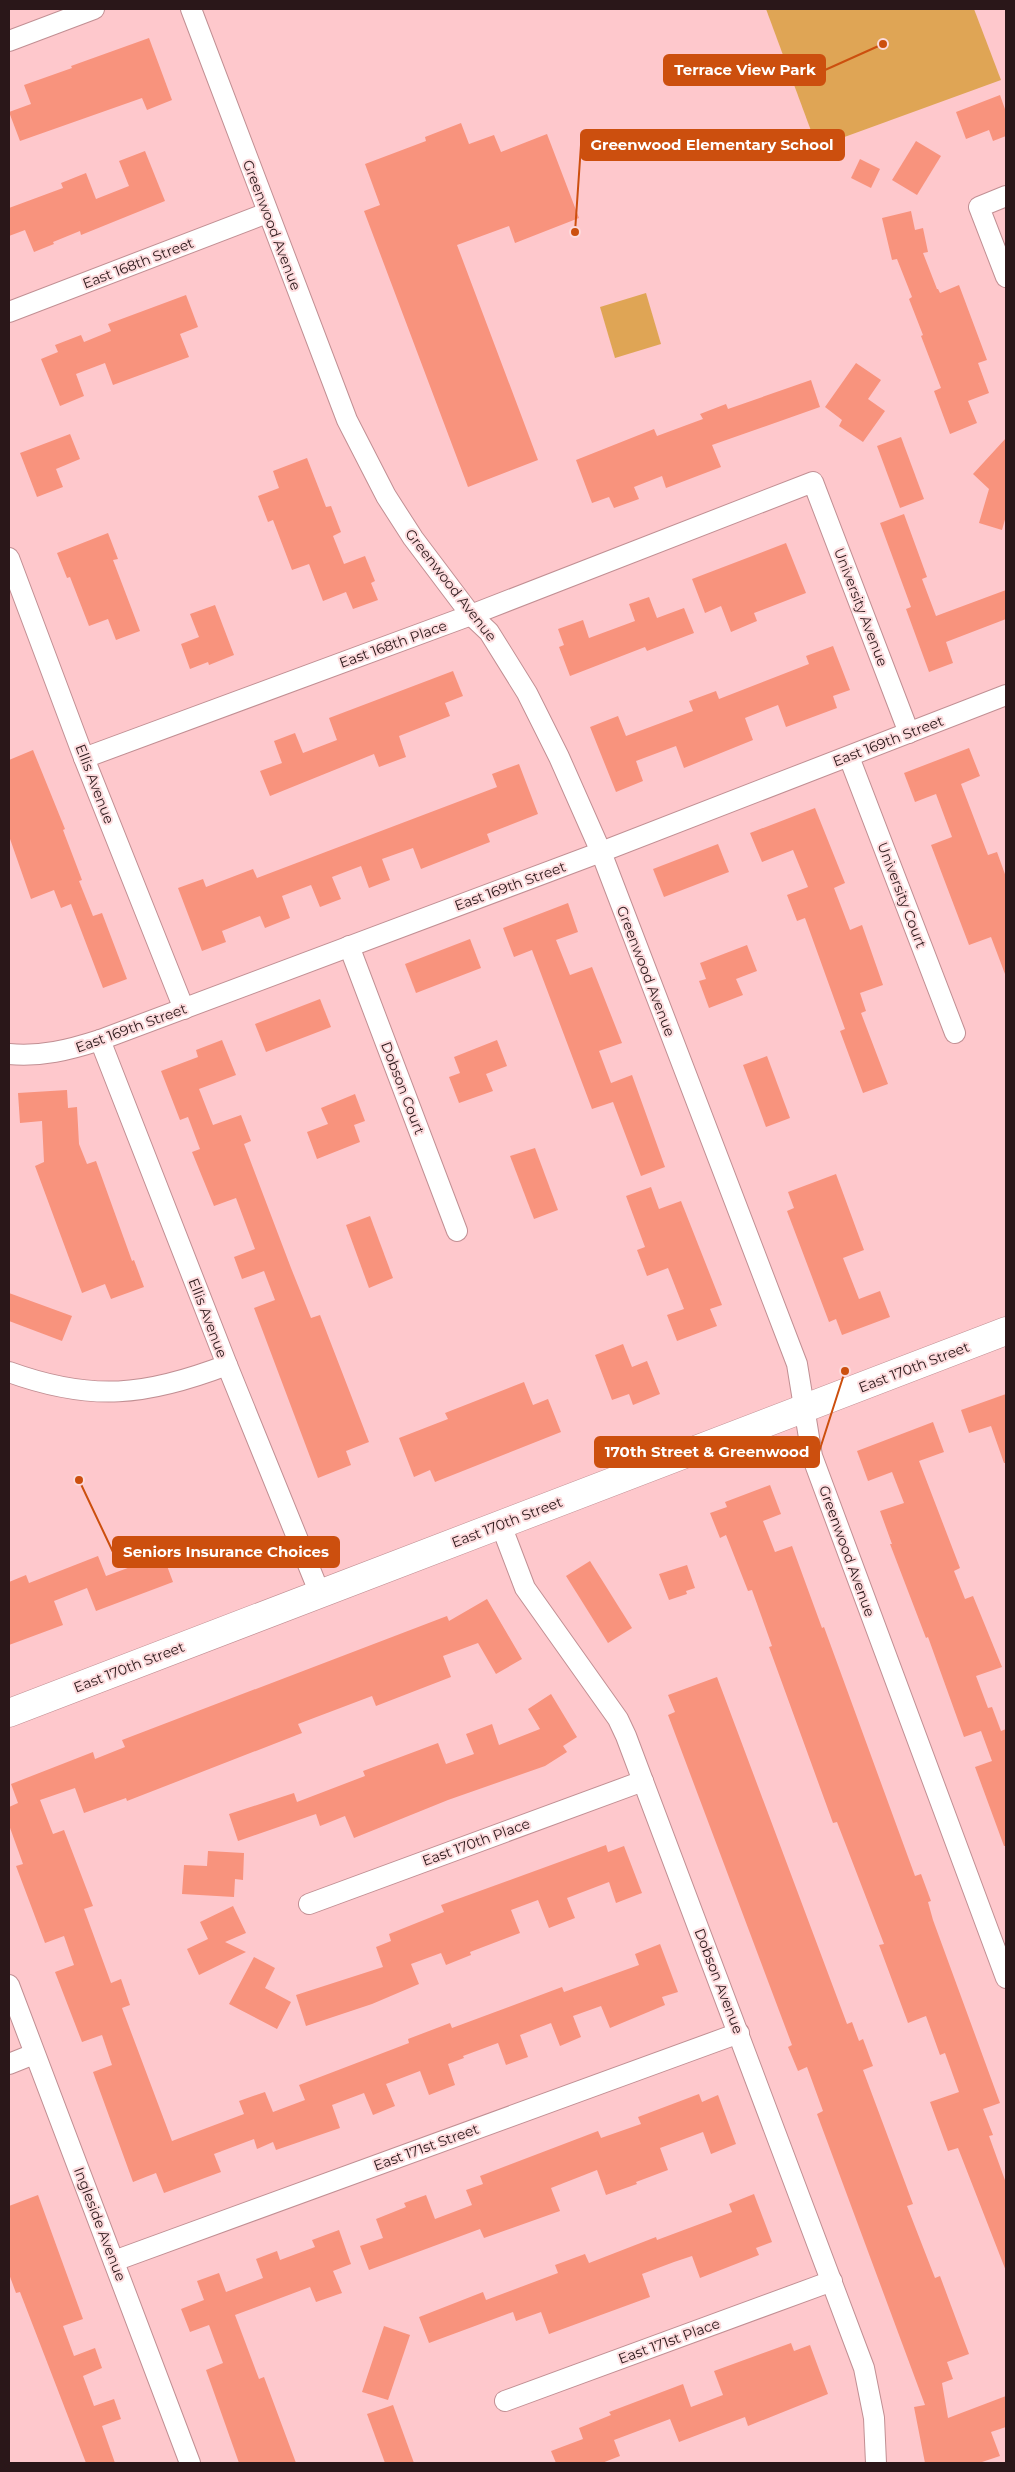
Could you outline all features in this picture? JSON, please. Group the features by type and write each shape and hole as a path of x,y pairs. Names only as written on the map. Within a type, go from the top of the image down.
{"street":[{"path":"9,41 94,9"},
{"name":"Greenwood Avenue","path":"191,9 347,420 386,496 413,538 471,615 489,632 527,693 559,758 601,852 797,1364 812,1456 1006,1978"},
{"path":"1006,196 979,207 1006,277"},
{"name":"East 168th Street","path":"9,312 267,213"},
{"name":"East 168th Place","path":"84,758 471,615 813,482"},
{"name":"University Avenue","path":"813,482 909,733"},
{"name":"Ellis Avenue","path":"9,558 84,758 184,1009"},
{"name":"East 169th Street","path":"9,1054 38,1055 71,1049 100,1040 601,852 1006,695"},
{"name":"University Court","path":"849,757 955,1033"},
{"name":"Dobson Court","path":"349,946 457,1231"},
{"name":"Ellis Avenue","path":"100,1040 227,1365 320,1594"},
{"name":"East 170th Street","path":"9,1713 1006,1331"},
{"path":"9,1372 60,1388 99,1393 156,1388 227,1365"},
{"name":"Dobson Avenue","path":"501,1524 525,1588 618,1719 643,1781 832,2280 871,2394 876,2463"},
{"name":"East 170th Place","path":"309,1904 643,1781"},
{"name":"Ingleside Avenue","path":"9,1986 190,2463"},
{"name":"East 171st Street","path":"114,2261 738,2033"},
{"path":"9,2064 34,2054"},
{"name":"East 171st Place","path":"505,2401 832,2280"}],"shaded area":[{"path":"766,9 974,9 1001,80 817,147"},
{"path":"646,293 661,344 615,358 600,307"}],"building":[{"path":"149,38 172,100 147,110 142,98 20,141 9,112 31,104 24,85"},
{"path":"1000,95 1006,112 1006,136 993,141 989,130 966,139 956,112"},
{"path":"461,123 469,144 494,135 501,152 547,134 579,218 515,243 509,226 457,245 538,460 468,487 364,211 380,205 365,164 426,141 425,137"},
{"path":"916,141 941,156 917,195 892,180"},
{"path":"145,151 165,201 81,235 80,231 34,252 25,230 9,236 9,208 63,188 61,183 86,173 96,199 129,186 119,161"},
{"path":"860,159 880,169 871,188 851,178"},
{"path":"911,211 915,230 923,228 928,252 923,253 937,289 940,293 959,285 987,360 978,363 989,393 968,401 977,423 950,434 934,391 941,388 909,299 912,297 897,259 892,260 882,218"},
{"path":"186,295 198,327 180,334 189,357 113,385 105,363 76,374 84,396 60,406 41,359 58,352 55,345 81,335 84,342 111,331 108,324"},
{"path":"856,363 881,380 868,399 885,411 863,442 839,426 842,420 825,407"},
{"path":"811,380 820,407 712,445 721,467 666,488 662,476 634,487 639,499 614,508 609,497 592,503 576,460 654,429 657,436 703,419 700,414 726,404 728,409"},
{"path":"70,434 80,459 56,469 63,487 37,497 20,453"},
{"path":"901,437 924,499 900,508 877,446"},
{"path":"1006,438 1006,516 1002,530 979,523 989,489 973,474"},
{"path":"307,458 326,507 331,506 341,532 333,536 344,564 365,556 375,581 371,583 378,600 353,609 346,592 323,601 309,564 292,570 273,520 268,522 258,496 279,488 273,471"},
{"path":"904,514 927,577 922,579 936,616 1006,590 1006,619 946,642 953,663 929,672 906,609 911,607 880,523"},
{"path":"108,533 118,559 113,560 140,631 116,640 108,619 89,626 70,577 67,578 57,553"},
{"path":"786,543 806,593 754,613 757,621 731,632 721,606 705,613 692,579"},
{"path":"649,597 657,618 684,608 694,633 647,651 645,647 570,676 559,647 564,645 558,629 583,620 589,638 635,621 629,604"},
{"path":"215,605 234,655 209,665 208,662 190,669 181,644 199,637 190,614"},
{"path":"833,646 850,690 833,696 837,708 786,727 778,705 745,718 753,740 684,768 676,746 636,761 643,781 616,792 590,727 618,716 626,736 693,711 689,701 716,691 719,699 809,664 806,656"},
{"path":"453,671 463,696 445,703 450,716 399,736 406,757 379,767 374,754 270,796 260,771 282,763 274,741 295,733 303,753 337,740 329,718"},
{"path":"969,748 980,776 961,784 988,855 997,852 1006,877 1005,974 991,937 969,945 931,845 952,837 936,794 915,802 904,773"},
{"path":"33,750 65,829 63,830 82,880 79,881 93,916 102,913 127,979 103,988 71,904 61,908 54,890 31,899 9,836 9,760"},
{"path":"519,764 538,814 487,834 490,842 421,869 413,848 382,859 390,880 369,888 361,866 332,877 341,899 320,907 311,885 282,896 290,918 265,928 260,916 222,931 226,942 202,951 178,888 203,879 206,887 253,869 257,878 497,787 492,774"},
{"path":"815,808 845,883 834,888 850,930 862,925 883,985 860,993 866,1011 861,1013 888,1084 863,1093 840,1031 845,1029 805,918 797,921 787,895 808,887 793,850 762,862 750,833"},
{"path":"718,844 729,872 664,897 653,869"},
{"path":"568,903 578,932 556,940 570,975 592,967 622,1043 599,1051 611,1083 632,1075 665,1167 641,1176 613,1102 592,1109 532,950 514,957 503,928"},
{"path":"470,939 481,968 416,993 405,964"},
{"path":"747,945 757,971 736,979 743,995 709,1008 699,981 706,979 700,963"},
{"path":"320,999 331,1027 266,1052 255,1024"},
{"path":"222,1040 236,1075 199,1089 213,1125 241,1115 251,1141 244,1144 291,1268 311,1318 320,1315 369,1442 346,1451 351,1465 318,1478 254,1308 275,1300 264,1271 242,1279 234,1257 255,1249 236,1198 214,1206 192,1152 200,1149 188,1117 180,1120 161,1071 198,1057 196,1050"},
{"path":"497,1040 507,1066 486,1074 493,1091 459,1103 449,1077 460,1073 454,1057"},
{"path":"767,1056 790,1118 766,1127 743,1065"},
{"path":"67,1090 68,1108 77,1107 79,1144 87,1164 96,1161 132,1261 134,1260 144,1287 111,1299 105,1284 82,1293 35,1166 44,1162 42,1121 20,1123 18,1093"},
{"path":"355,1094 365,1121 354,1125 360,1142 317,1159 307,1132 328,1124 321,1108"},
{"path":"535,1148 558,1210 534,1219 510,1156"},
{"path":"836,1174 864,1250 843,1258 859,1299 880,1291 890,1317 842,1335 836,1319 829,1322 787,1211 794,1208 788,1192"},
{"path":"651,1187 659,1209 681,1201 722,1305 710,1309 717,1326 677,1341 667,1315 684,1309 668,1268 647,1276 637,1250 645,1247 626,1196"},
{"path":"370,1216 393,1278 369,1288 346,1225"},
{"path":"9,1293 72,1316 62,1341 9,1321"},
{"path":"623,1344 632,1367 647,1361 660,1394 633,1405 629,1394 612,1400 595,1355"},
{"path":"524,1382 533,1405 548,1399 561,1432 435,1482 430,1470 414,1477 399,1438 448,1419 445,1413"},
{"path":"1006,1394 1006,1463 1004,1463 991,1426 969,1433 961,1410"},
{"path":"933,1422 944,1452 919,1461 960,1568 954,1571 965,1599 973,1596 1002,1667 976,1676 988,1708 992,1707 1001,1731 1006,1729 1006,1846 1004,1846 975,1767 992,1761 981,1731 964,1737 928,1637 926,1638 890,1544 892,1544 880,1511 904,1503 892,1472 868,1481 857,1451"},
{"path":"770,1485 781,1514 763,1521 775,1552 792,1546 822,1628 824,1627 915,1876 921,1874 931,1901 928,1902 933,1920 1000,2103 983,2109 993,2135 989,2136 1006,2183 1006,2271 958,2148 948,2151 930,2102 959,2092 945,2053 940,2055 926,2016 908,2023 879,1945 884,1944 837,1822 833,1823 769,1647 772,1646 752,1590 748,1591 726,1535 720,1538 710,1513 727,1507 725,1502"},
{"path":"163,1555 173,1582 96,1611 87,1588 54,1601 63,1625 9,1645 9,1582 26,1575 29,1583 98,1556 106,1576"},
{"path":"590,1561 632,1628 608,1643 566,1576"},
{"path":"687,1565 695,1588 686,1591 687,1594 669,1600 659,1574"},
{"path":"487,1599 522,1659 496,1674 478,1643 443,1656 451,1677 376,1706 372,1696 298,1724 302,1733 127,1801 126,1798 84,1813 75,1788 40,1800 53,1834 64,1830 93,1906 84,1909 111,1983 121,1979 130,2005 122,2008 172,2141 244,2114 239,2101 265,2092 273,2112 305,2100 299,2085 409,2043 408,2039 450,2023 452,2028 562,1987 564,1992 639,1965 635,1954 660,1944 678,1992 662,1997 665,2005 610,2028 601,2006 573,2016 581,2037 560,2046 551,2023 520,2035 528,2057 506,2065 498,2043 463,2056 464,2058 448,2064 455,2085 429,2095 420,2071 386,2084 395,2106 373,2115 364,2093 332,2105 340,2128 276,2150 273,2142 257,2149 254,2139 214,2154 221,2172 164,2193 156,2173 133,2182 93,2072 112,2065 102,2035 82,2042 55,1972 74,1965 64,1936 45,1943 16,1866 23,1864 9,1825 9,1807 18,1803 11,1784 93,1752 95,1759 125,1747 122,1740 447,1616 449,1621"},
{"path":"717,1677 847,2024 852,2022 859,2041 863,2039 873,2066 863,2070 913,2204 907,2206 935,2278 940,2276 969,2354 947,2362 953,2379 942,2383 948,2418 1006,2396 1006,2427 991,2432 1000,2456 979,2463 925,2463 914,2407 925,2405 817,2114 823,2111 807,2067 798,2071 788,2047 792,2045 668,1715 675,1712 668,1695"},
{"path":"551,1694 577,1737 563,1746 567,1752 545,1766 448,1800 354,1838 345,1816 320,1826 316,1814 238,1841 229,1814 294,1793 297,1802 365,1776 363,1771 438,1743 446,1764 474,1754 466,1734 492,1724 499,1745 540,1729 528,1709"},
{"path":"606,1845 608,1852 624,1846 642,1893 616,1903 609,1882 567,1898 575,1918 549,1928 538,1900 511,1910 520,1933 470,1952 471,1955 446,1965 441,1953 411,1964 419,1984 372,2004 306,2026 296,1995 383,1967 376,1947 391,1941 389,1934 444,1912 441,1905"},
{"path":"208,1851 244,1853 243,1880 235,1879 234,1897 182,1894 184,1865 207,1866"},
{"path":"233,1906 246,1933 225,1942 246,1952 199,1975 187,1949 208,1939 200,1922"},
{"path":"254,1957 275,1968 265,1988 291,2002 277,2029 229,2004"},
{"path":"699,2094 702,2102 718,2095 736,2144 711,2154 703,2132 660,2148 668,2170 636,2182 637,2184 606,2195 597,2170 551,2188 560,2211 484,2238 480,2229 369,2270 360,2246 383,2238 376,2219 406,2207 404,2203 426,2195 435,2219 472,2205 466,2190 483,2184 480,2176 598,2131 601,2138 641,2124 638,2117"},
{"path":"754,2194 772,2242 756,2248 759,2255 700,2278 692,2256 642,2274 650,2297 549,2334 541,2312 516,2321 513,2312 429,2343 419,2317 483,2292 486,2300 558,2273 555,2265 585,2254 589,2263 656,2237 657,2240 732,2212 729,2204"},
{"path":"38,2195 83,2319 63,2326 74,2356 95,2348 102,2368 83,2376 94,2406 114,2399 121,2419 102,2426 115,2463 86,2463 20,2292 16,2293 9,2274 9,2206"},
{"path":"339,2230 351,2264 333,2271 342,2293 316,2302 310,2287 235,2315 259,2379 264,2377 296,2463 239,2463 206,2370 223,2363 209,2325 190,2332 181,2309 204,2300 197,2281 219,2273 226,2292 263,2278 256,2259 277,2251 280,2260 315,2247 312,2240"},
{"path":"384,2326 410,2335 388,2400 362,2392"},
{"path":"791,2343 794,2351 810,2345 828,2394 748,2426 745,2417 679,2442 670,2419 614,2440 620,2456 602,2463 556,2463 551,2451 583,2439 579,2428 611,2415 609,2412 683,2384 691,2407 723,2395 714,2371"},
{"path":"393,2405 414,2463 385,2463 367,2414"}],"place":[{"name":"Terrace View Park","path":"883,44"},
{"name":"Greenwood Elementary School","path":"575,232"},
{"name":"170th Street & Greenwood","path":"845,1371"},
{"name":"Seniors Insurance Choices","path":"79,1480"}]}
